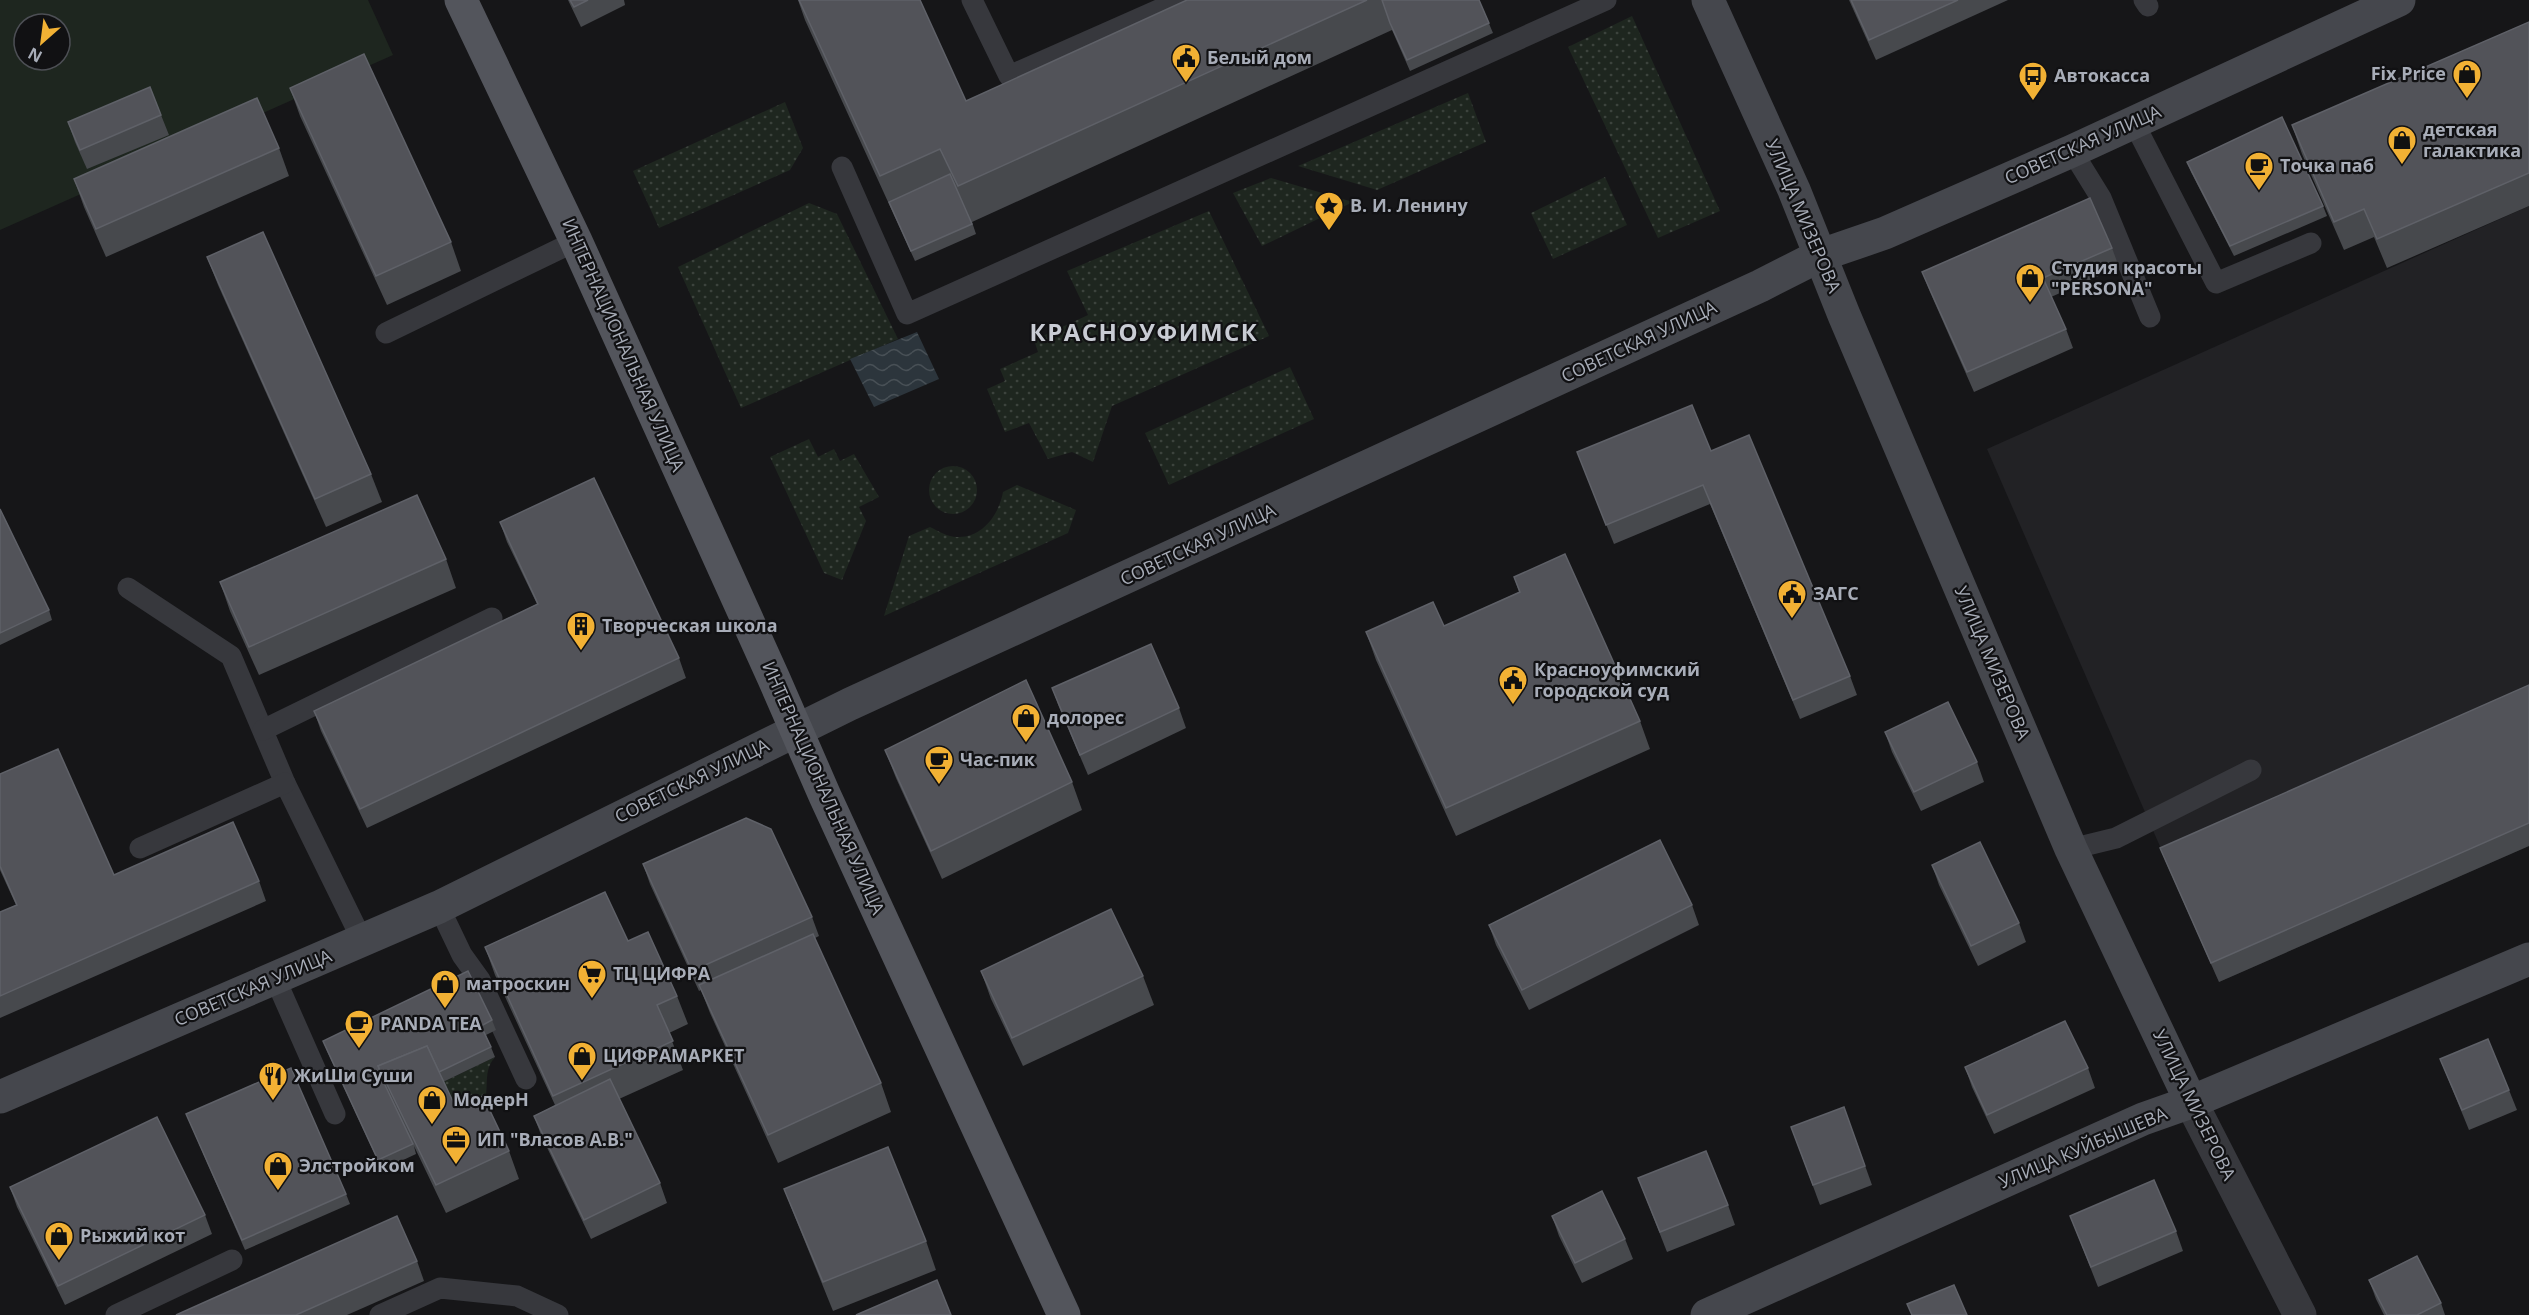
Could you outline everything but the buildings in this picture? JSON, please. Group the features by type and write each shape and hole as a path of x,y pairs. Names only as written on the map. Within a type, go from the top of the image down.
{"main road":[{"name":"ИНТЕРНАЦИОНАЛЬНАЯ УЛИЦА","path":"461,0 576,241 1064,1315"},
{"name":"УЛИЦА МИЗЕРОВА","path":"1708,0 1789,179 1844,315 2071,849 2191,1102"},
{"name":"СОВЕТСКАЯ УЛИЦА","path":"0,1097 439,908 850,704 1760,286 1821,255 1885,233 2072,151 2399,0"},
{"name":"УЛИЦА КУЙБЫШЕВА","path":"1707,1315 2144,1119 2191,1102 2529,959"}],"street":[{"name":"УЛИЦА МИЗЕРОВА","path":"2191,1102 2300,1315"}],"lane":[{"path":"972,0 1009,76 1181,0"},
{"path":"842,167 907,314 1606,0"},
{"path":"2134,123 2216,283 2311,243"},
{"path":"2072,151 2101,198 2150,316"},
{"path":"386,333 576,241"},
{"path":"128,588 231,656 285,783 362,940"},
{"path":"263,730 492,618"},
{"path":"2071,849 2116,838 2252,770"},
{"path":"140,848 285,783"},
{"path":"439,908 462,955 480,980 526,1079"},
{"path":"275,978 334,1114"},
{"path":"116,1315 232,1260"},
{"path":"380,1315 440,1288 517,1296 558,1315"}],"shaded area":[{"path":"0,0 368,0 393,55 0,230"},
{"path":"1632,16 1720,211 1658,238 1568,47"},
{"path":"1468,93 1486,142 1377,190 1298,166"},
{"path":"785,102 803,148 790,170 659,228 633,171"},
{"path":"1605,177 1627,225 1553,259 1531,213"},
{"path":"1271,178 1353,202 1262,246 1233,193"},
{"path":"809,203 837,214 898,339 741,408 678,267"},
{"path":"2529,206 2529,846 2219,982 1987,449"},
{"path":"1209,211 1269,336 1112,406 1093,462 1072,452 1048,459 1029,423 1005,432 987,389 1005,381 1000,369 1038,352 1034,340 1088,315 1067,271"},
{"path":"1290,367 1314,419 1169,485 1145,433"},
{"path":"809,439 818,457 834,449 840,461 854,454 879,497 859,507 866,521 842,580 824,573 770,457"},
{"path":"948,466 958,466 970,473 977,485 977,495 970,507 958,514 948,514 933,503 929,495 929,485 940,470"},
{"path":"1017,485 1076,510 1068,533 884,616 909,536 930,527 954,537 975,533 994,516 1003,492"},
{"path":"495,1057 488,1070 484,1102 476,1112 459,1122 441,1083"}],"water":[{"path":"917,332 939,379 874,407 850,359"}],"place":[{"name":"Белый дом","path":"1186,84"},
{"name":"Fix Price","path":"2467,100"},
{"name":"Автокасса","path":"2033,102"},
{"name":"детская галактика","path":"2402,166"},
{"name":"Точка паб","path":"2259,192"},
{"name":"В. И. Ленину","path":"1329,232"},
{"name":"Студия красоты \"PERSONA\"","path":"2030,304"},
{"name":"ЗАГС","path":"1792,620"},
{"name":"Творческая школа","path":"581,652"},
{"name":"Красноуфимский городской суд","path":"1513,706"},
{"name":"долорес","path":"1026,744"},
{"name":"Час-пик","path":"939,786"},
{"name":"ТЦ ЦИФРА","path":"592,1000"},
{"name":"матроскин","path":"445,1010"},
{"name":"PANDA TEA","path":"359,1050"},
{"name":"ЦИФРАМАРКЕТ","path":"582,1082"},
{"name":"ЖиШи Суши","path":"273,1102"},
{"name":"МодерН","path":"432,1126"},
{"name":"ИП \"Власов А.В.\"","path":"456,1166"},
{"name":"Элстройком","path":"278,1192"},
{"name":"Рыжий кот","path":"59,1262"}],"district":[{"name":"КРАСНОУФИМСК","path":"1144,333"}]}
